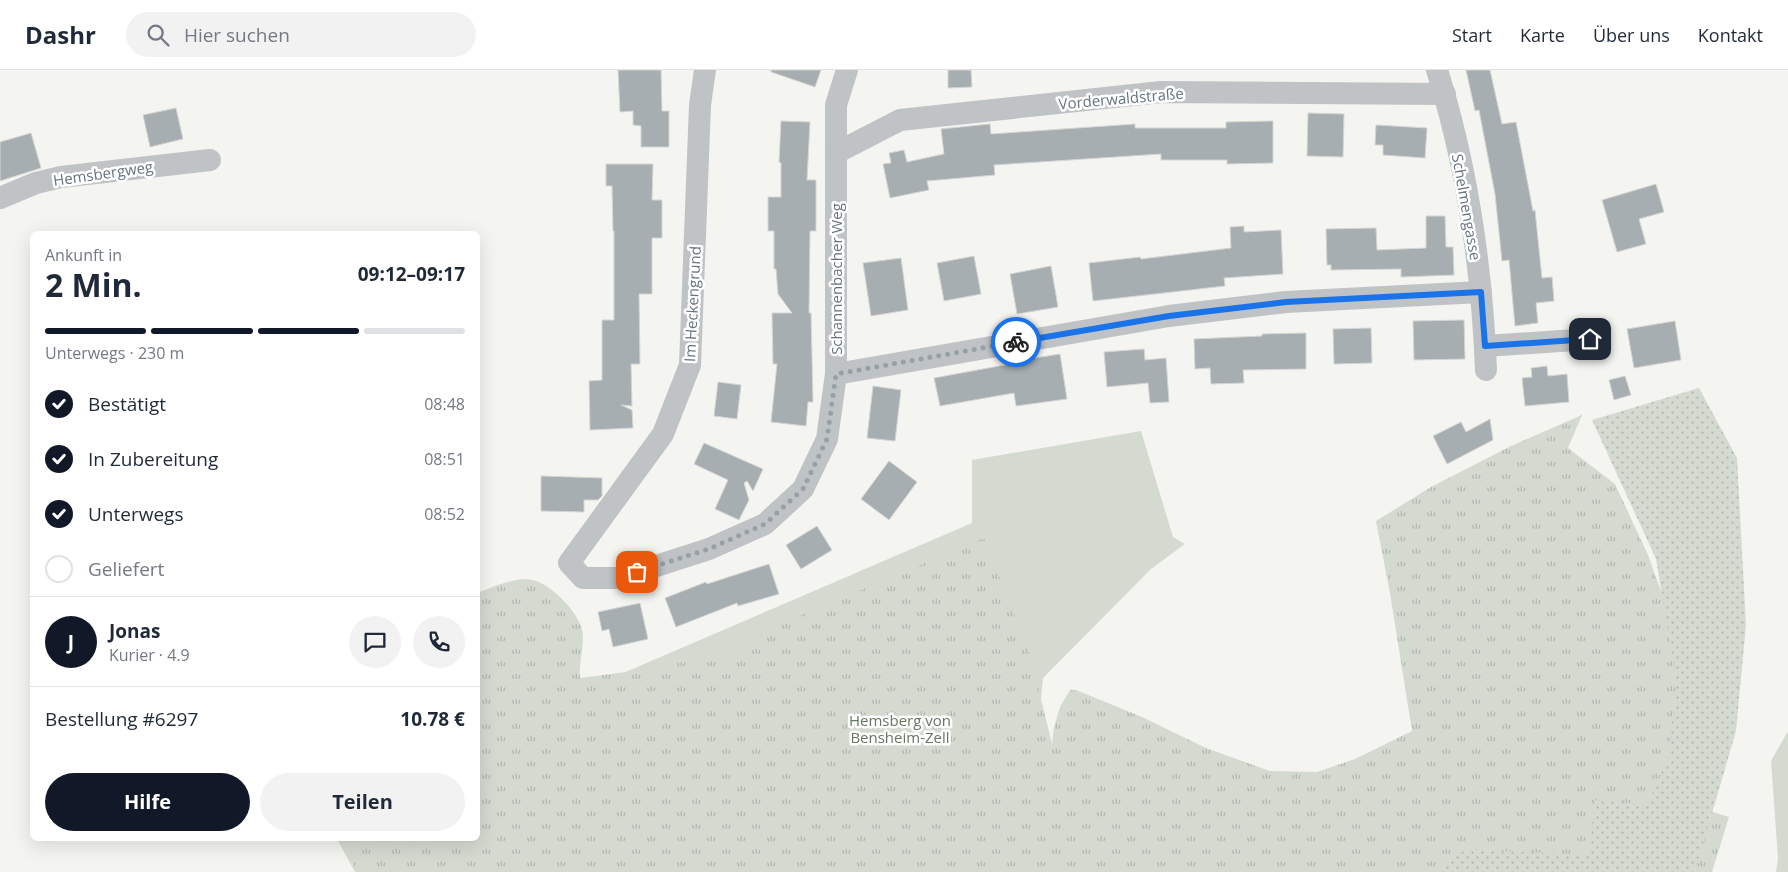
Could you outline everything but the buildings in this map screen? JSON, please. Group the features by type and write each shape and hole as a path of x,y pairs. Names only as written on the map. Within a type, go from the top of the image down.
{"street":[{"name":"Im Heckengrund","path":"569,563 663,434 690,365 700,105 705,70"},
{"name":"Schannenbacher Weg","path":"569,563 583,578 619,578 709,549 765,524 803,489 827,439 836,374 836,105 847,70"},
{"name":"Schelmengasse","path":"1437,70 1445,94 1467,191 1481,292 1486,370"},
{"name":"Vorderwaldstraße","path":"836,153 900,120 1161,92 1445,94"},
{"name":"Hemsbergweg","path":"0,198 36,183 61,178 210,160"},
{"path":"836,374 1169,316 1286,302 1481,292"},
{"path":"1485,346 1590,339"}],"green space":[{"path":"1699,388 1737,458 1746,625 1736,731 1695,872 1436,872 1466,849 1589,855 1595,800 1647,805 1669,756 1676,680 1656,559 1592,420"},
{"name":"Hemsberg von Bensheim-Zell","path":"1582,415 1568,448 1615,484 1648,555 1676,633 1681,687 1670,799 1729,817 1712,872 357,872 344,841 480,841 480,592 521,579 535,581 553,591 577,617 581,627 583,635 580,678 626,672 745,651 752,636 984,538 1030,654 1052,744 1054,727 1060,707 1070,690 1076,690 1142,717 1206,748 1270,771 1317,772 1355,759 1412,731 1390,593 1376,521 1431,487 1511,446"},
{"path":"1141,431 1173,537 1185,544 1151,569 1043,678 1036,752 1072,872 355,872 338,841 480,841 480,756 607,680 972,523 972,460"},
{"path":"1788,731 1788,872 1776,872 1778,858 1771,761"}],"way so far":[{"path":"637,572 709,549 765,524 803,489 827,439 836,374 1016,342"}],"route":[{"path":"1016,342 1169,316 1286,302 1481,292 1485,346 1590,339"}]}
